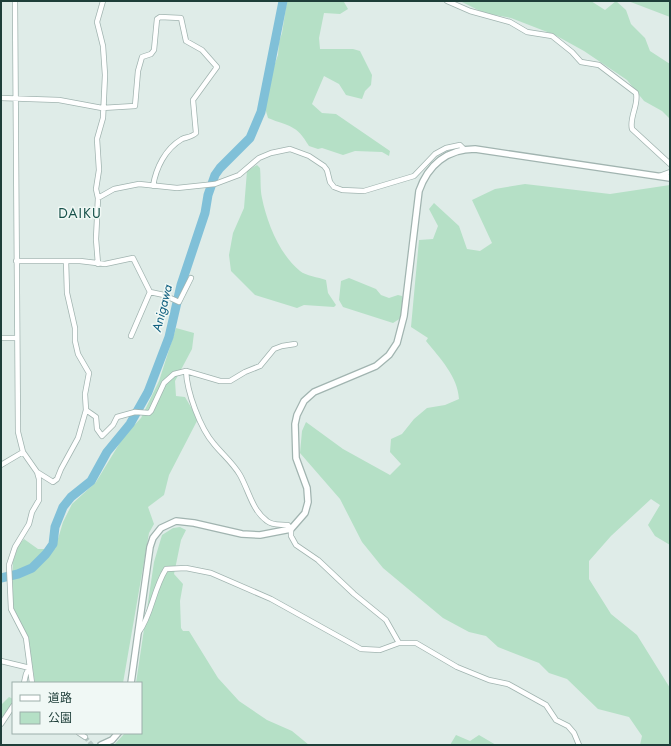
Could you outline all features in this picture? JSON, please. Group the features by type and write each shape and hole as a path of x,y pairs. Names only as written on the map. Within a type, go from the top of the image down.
{"street":[{"path":"15,1 16,338 18,432 23,452 39,479 39,500 32,512 29,524 15,547 9,565 10,609 26,638 32,682"},
{"path":"98,264 96,240 98,198 96,189 99,170 97,138 102,124 105,75 103,46 97,22 103,1"},
{"path":"447,1 470,12 510,22 527,32 552,36 572,52 581,62 602,67 636,93 637,97 630,122 632,129 670,164"},
{"path":"1,98 59,100 102,108 135,106 138,71 142,57 151,54 154,50 157,19 160,17 181,18 186,41 202,50 217,68 193,100 196,133 182,139 170,150 155,171 153,186"},
{"path":"98,198 114,189 139,184 177,188 215,184 239,175 259,158 271,153 290,149 309,156 321,163 327,170 330,182 334,187 342,190 364,191 414,176 435,154 446,148 460,146 464,149"},
{"path":"130,682 150,547 156,533 165,525 176,521 183,521 249,535 277,533 291,529 305,513 308,502 307,488 296,458 295,424 300,407 309,396 320,388 369,369 384,360 397,343 404,316 421,185 436,162 444,156 464,149 482,150 670,178"},
{"path":"658,177 670,172"},
{"path":"16,261 66,261 98,264 133,258 150,292 132,336"},
{"path":"36,472 53,482 57,479 60,469 75,444 86,410 85,394 89,373 78,354 75,341 75,328 67,293 66,261"},
{"path":"150,292 164,295 179,302 191,278"},
{"path":"1,338 16,338"},
{"path":"86,410 96,417 97,429 102,436 113,425 117,417 135,412 149,413 167,380 174,374 186,371 220,381 230,381 245,372 260,366 274,349 295,344"},
{"path":"186,371 189,395 210,439 239,473 254,507 270,524 288,525 291,529 291,536 296,545 318,560 354,594 386,620 399,643"},
{"path":"1,465 23,452"},
{"path":"138,633 145,623 158,582 166,569 186,568 206,571 271,599 361,649 380,650 399,643 416,643 464,670 489,680 508,684 521,693 546,705 556,720 568,726 574,733 579,745"},
{"path":"1,661 30,668"},
{"path":"24,682 26,674 30,668"},
{"path":"1,724 12,708"},
{"path":"80,734 86,738"},
{"path":"101,745 112,740 117,734"}],"green space":[{"path":"287,1 344,2 348,9 340,14 324,13 319,38 320,49 353,49 360,51 372,75 371,85 365,91 362,99 346,95 339,84 324,76 312,104 322,113 336,114 390,151 389,156 382,152 355,151 343,155 322,148 318,149 309,146 300,134 292,127 268,118 265,108 270,77 278,55"},
{"path":"460,1 591,1 605,10 616,1 626,10 631,24 645,38 650,51 670,64 670,119 662,111 644,101 627,80 584,51 555,35 511,18 484,13"},
{"path":"628,1 670,1 670,17"},
{"path":"257,165 260,168 261,191 264,208 275,238 286,256 300,271 326,280 328,293 336,305 334,307 304,305 297,308 255,295 231,271 229,255 233,233 244,208 247,171"},
{"path":"525,184 610,194 670,185 670,545 655,536 648,525 660,505 651,499 611,536 589,561 589,579 611,614 637,635 670,688 670,745 640,745 642,736 629,717 598,709 567,679 549,673 539,663 498,647 486,636 469,632 443,618 383,568 362,542 340,499 300,453 302,431 306,422 343,449 390,475 401,464 390,452 391,439 402,434 414,419 427,408 445,405 459,399 458,391 452,375 426,341 428,338 411,327 419,240 433,239 438,226 429,209 434,203 459,226 467,249 480,251 492,243 472,200 495,189"},
{"path":"349,278 376,289 381,295 389,298 398,295 402,296 405,304 401,318 393,323 343,307 339,300 341,281"},
{"path":"176,328 194,333 192,349 175,381 176,396 185,397 198,419 169,475 164,495 148,507 154,524 149,533 123,682 35,682 29,642 12,605 13,562 18,546 24,539 38,549 55,549 63,522 72,504 96,482 124,436 141,418 159,381"},
{"path":"180,527 186,530 181,540 174,574 183,584 180,601 181,628 183,631 189,631 218,678 239,701 267,720 292,731 309,745 114,745 124,734 142,734 142,682 136,682 154,562 162,535 173,528"},
{"path":"9,697 12,698 12,703 1,719 1,705"},
{"path":"456,735 470,741 479,735 496,745 450,745"}],"waterway":[{"name":"Anigawa","path":"1,578 18,574 32,568 46,554 53,544 55,527 63,507 71,497 91,481 107,452 130,424 148,392 169,337 181,285 205,213 208,195 215,175 250,138 261,112 283,1"}],"tunnel":[{"path":"85,737 92,745"}],"district":[{"name":"DAIKU","path":"80,213"}]}
